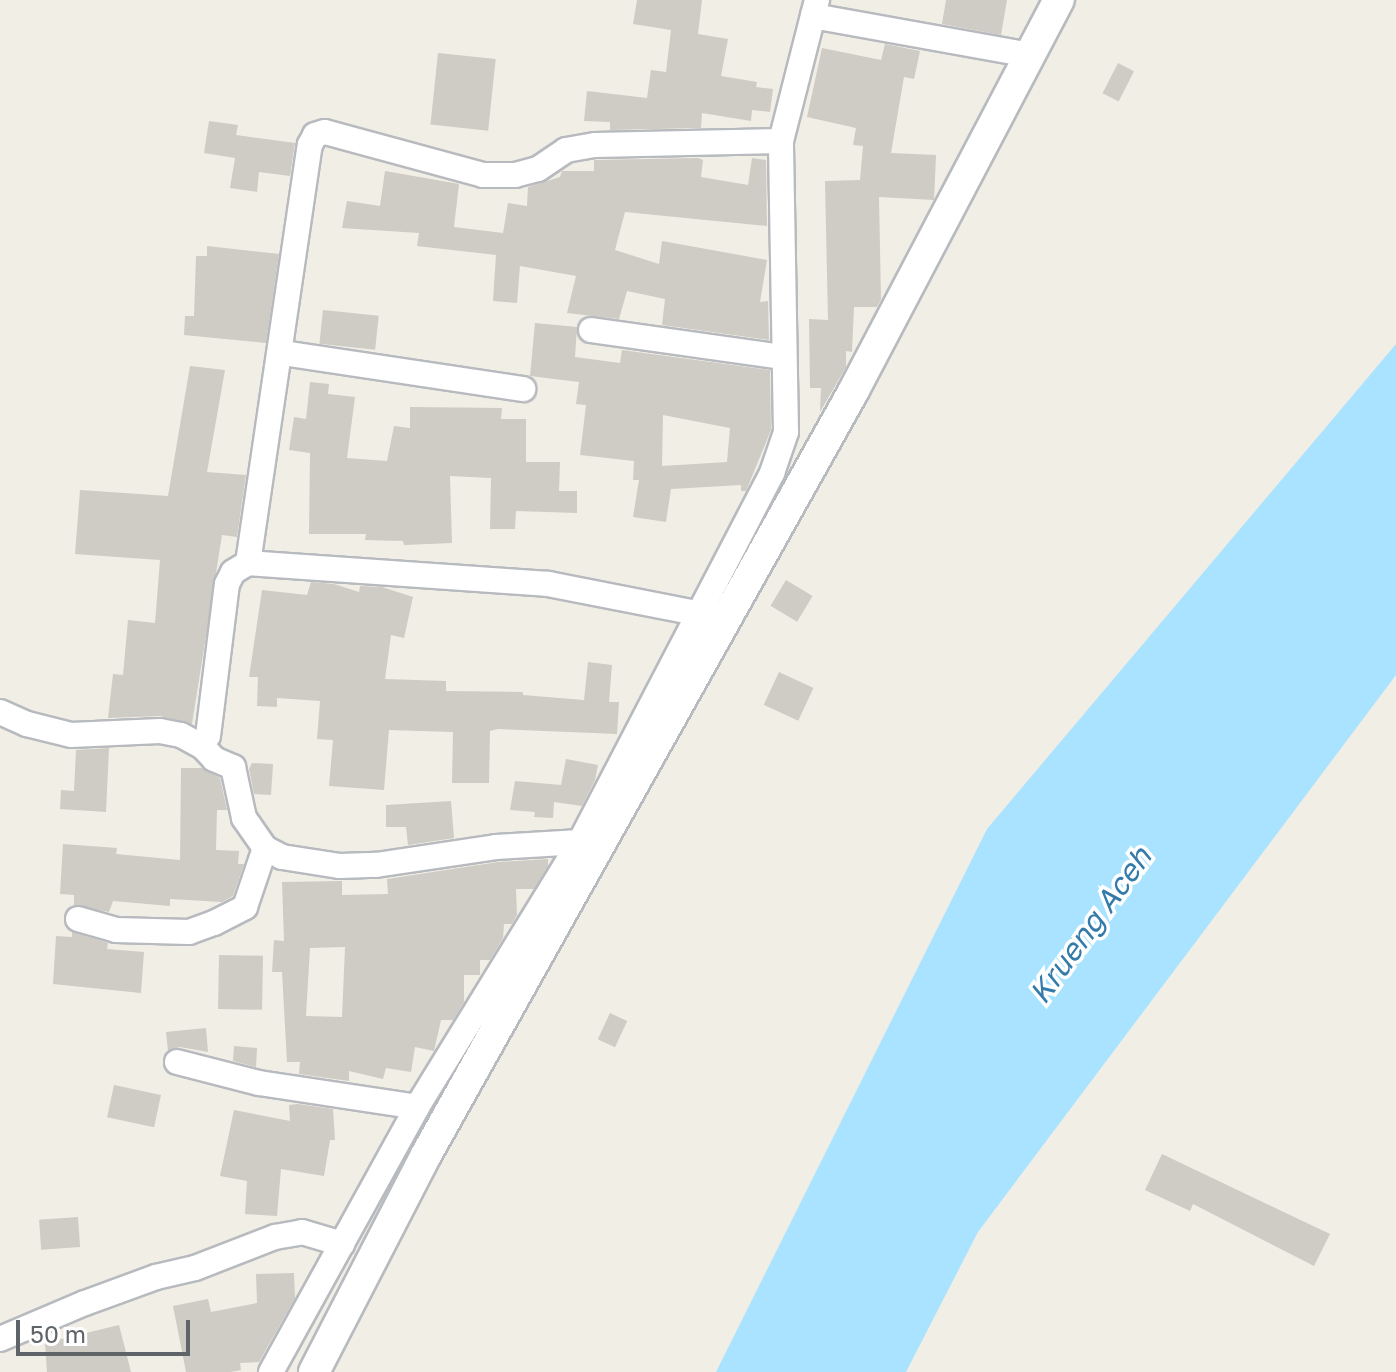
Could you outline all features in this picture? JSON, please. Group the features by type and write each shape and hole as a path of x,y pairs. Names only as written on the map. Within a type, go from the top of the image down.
{"street":[{"path":"314,1372 426,1155 854,390 1059,0"},
{"path":"271,1372 417,1107 580,842 696,613 754,509 784,440 781,141 815,8 1029,55"},
{"path":"248,563 282,353 310,145 318,133 483,175 526,172 566,150 595,145 781,141"},
{"path":"591,330 782,357"},
{"path":"282,353 523,389"},
{"path":"208,736 227,584 233,572 248,563 548,584 696,613"},
{"path":"0,712 27,724 71,735 160,731 181,735 203,747 214,759 233,767 244,818 265,848 282,857 352,866 407,862 496,847 580,842"},
{"path":"78,919 116,930 189,932 214,923 245,907 265,848"},
{"path":"177,1062 259,1083 417,1107"},
{"path":"0,1339 85,1303 156,1277 195,1268 275,1237 302,1232 342,1244"}],"water":[{"name":"Krueng Aceh","path":"1396,344 1396,675 978,1232 906,1372 716,1372 987,829"}],"building":[{"path":"637,0 702,0 698,34 728,39 721,76 757,82 756,87 773,89 770,112 752,110 751,121 702,113 701,128 610,130 610,122 584,121 587,91 647,98 651,70 666,72 671,30 633,24"},
{"path":"946,0 1007,0 1001,35 942,24"},
{"path":"885,44 920,51 914,79 904,77 891,153 936,155 934,200 879,197 881,299 877,307 854,307 852,352 846,351 846,367 820,412 821,388 810,388 809,319 828,320 825,181 860,180 863,146 853,145 856,128 807,117 822,48 881,60"},
{"path":"438,53 496,59 488,131 430,125"},
{"path":"1118,63 1134,71 1119,101 1103,93"},
{"path":"209,121 238,125 236,135 295,143 290,176 259,172 257,192 230,188 235,158 204,153"},
{"path":"752,158 766,160 767,226 625,212 615,250 659,264 662,241 767,260 760,302 768,301 769,340 662,325 665,299 627,291 619,319 567,313 576,276 520,266 517,303 493,301 496,255 417,246 419,233 342,228 347,201 380,206 385,171 459,184 454,227 503,233 508,203 527,206 528,187 560,177 562,171 594,171 594,160 703,160 701,177 748,185"},
{"path":"207,246 279,254 266,343 184,335 185,316 194,316 196,256 207,256"},
{"path":"323,310 379,316 375,350 319,344"},
{"path":"535,323 577,327 575,357 620,363 622,350 770,370 771,430 746,491 741,491 741,485 671,489 666,522 633,517 639,480 633,480 634,461 580,455 586,405 576,404 579,382 530,376","holes":["663,415 730,428 727,462 662,466"]},
{"path":"190,366 225,370 207,472 246,475 237,537 222,535 192,724 160,716 108,718 113,674 123,675 128,620 155,623 160,560 75,554 80,490 168,496"},
{"path":"310,382 329,384 328,394 355,397 347,458 387,461 394,426 410,428 410,407 502,408 501,419 526,419 526,462 560,462 559,491 577,491 577,513 516,511 515,529 490,529 491,478 450,476 452,543 404,545 403,541 365,540 366,534 309,534 310,453 289,450 294,417 306,419"},
{"path":"786,580 813,596 797,622 771,606"},
{"path":"311,582 334,584 359,592 360,586 382,587 413,597 404,638 391,635 385,679 446,681 446,691 523,692 523,695 584,700 588,662 612,665 609,702 619,702 617,734 490,731 489,783 452,783 453,732 389,730 384,790 329,786 333,740 317,739 320,701 277,698 277,707 257,706 258,677 249,677 262,590 307,595"},
{"path":"779,672 813,688 798,721 764,705"},
{"path":"109,748 106,812 60,809 61,790 74,791 76,750"},
{"path":"566,759 598,765 595,780 582,806 554,802 553,818 534,817 535,812 510,810 515,781 561,785"},
{"path":"252,763 273,764 271,795 254,794 249,769"},
{"path":"181,768 202,768 220,778 227,810 217,810 216,850 239,851 238,864 244,864 233,896 222,902 170,899 170,906 113,901 109,912 74,905 74,895 60,894 63,844 117,848 116,854 180,860"},
{"path":"451,801 454,838 408,845 406,827 386,827 386,805"},
{"path":"548,859 548,866 534,889 516,889 517,915 512,924 504,924 503,938 490,960 480,960 480,975 464,975 464,1002 453,1020 441,1020 434,1051 415,1047 411,1072 386,1068 383,1079 349,1071 349,1081 299,1074 300,1062 287,1062 282,972 272,972 274,940 284,941 282,882 342,881 342,895 388,894 387,879 498,862","holes":["345,947 342,1017 306,1016 310,948"]},
{"path":"72,932 108,943 107,949 144,952 141,993 53,984 56,936 72,937"},
{"path":"219,955 263,956 262,1010 218,1009"},
{"path":"610,1013 627,1021 615,1047 598,1039"},
{"path":"206,1028 208,1052 180,1047 168,1051 166,1032"},
{"path":"234,1046 257,1048 256,1067 233,1061"},
{"path":"114,1085 161,1095 154,1127 107,1117"},
{"path":"289,1105 333,1109 335,1140 330,1140 324,1176 281,1169 277,1216 245,1214 247,1181 220,1176 234,1110 290,1121"},
{"path":"1162,1154 1330,1234 1314,1266 1193,1204 1190,1211 1145,1190"},
{"path":"78,1217 80,1247 41,1250 39,1220"},
{"path":"294,1273 295,1298 259,1362 240,1363 241,1370 231,1372 186,1372 173,1306 208,1299 211,1312 257,1303 256,1274"},
{"path":"119,1325 131,1372 47,1372 45,1343"}]}
